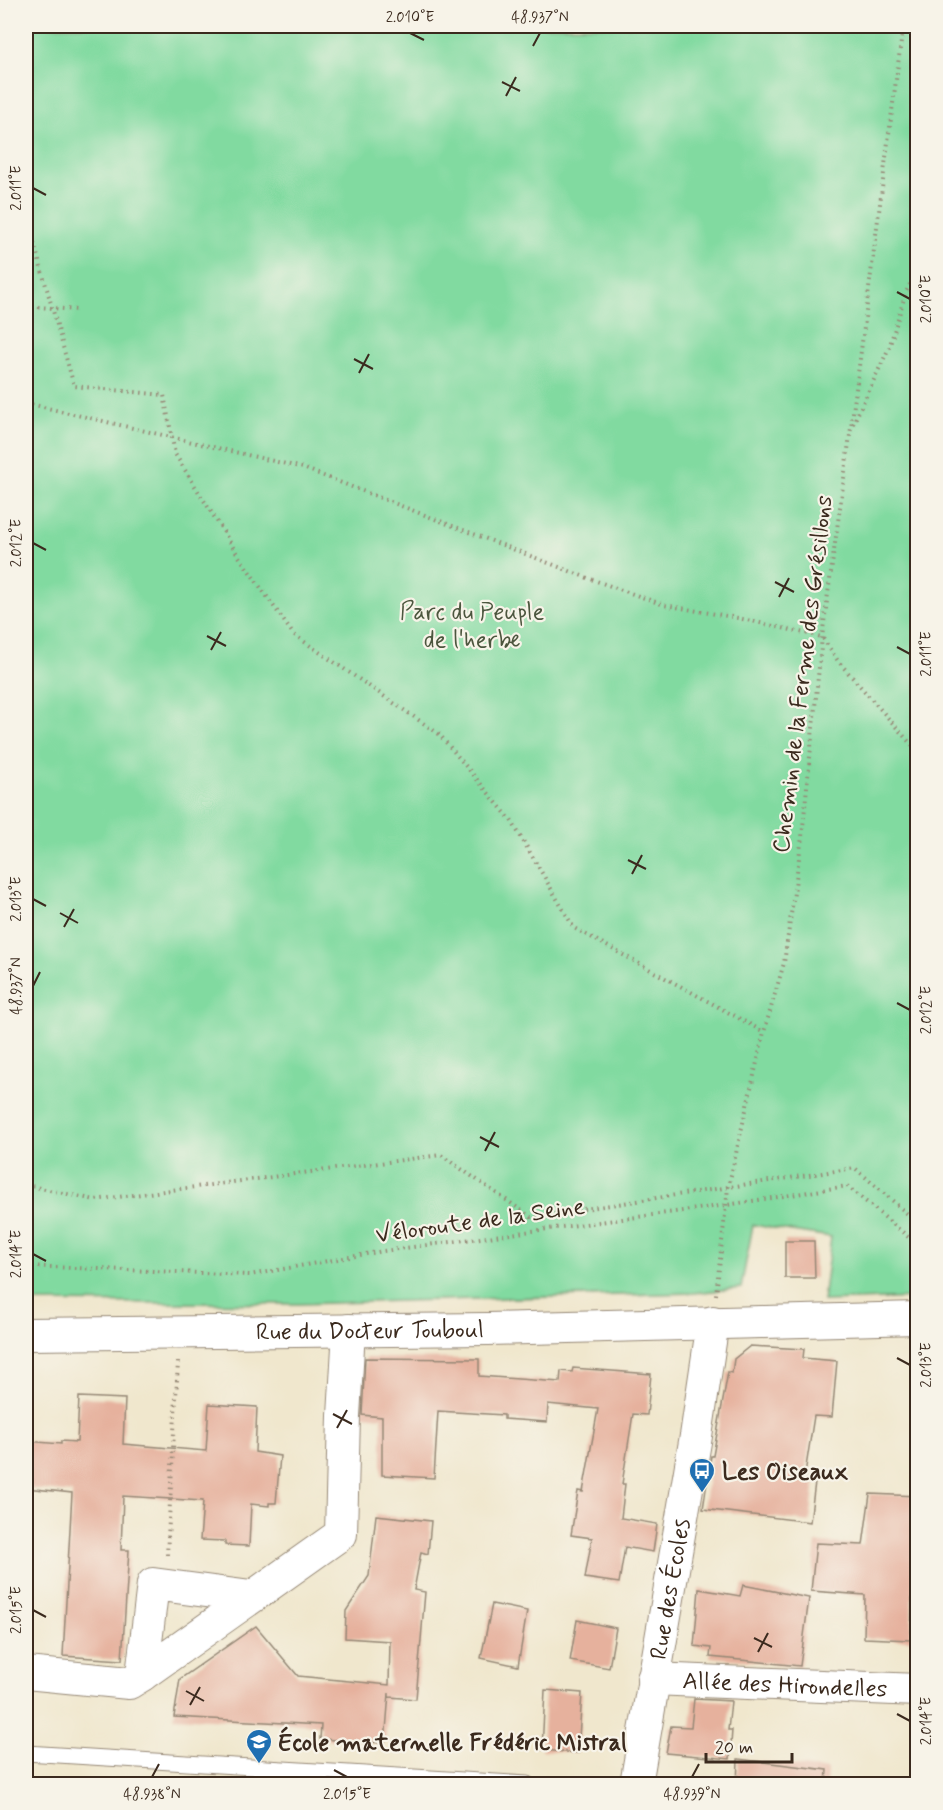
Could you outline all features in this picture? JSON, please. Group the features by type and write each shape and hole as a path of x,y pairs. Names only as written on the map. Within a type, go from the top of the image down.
{"street":[{"name":"Rue du Docteur Touboul","path":"26,1334 918,1318"},
{"name":"Rue des Écoles","path":"636,1785 696,1436 713,1322"},
{"path":"26,1673 129,1683 341,1534 349,1330"},
{"path":"142,1675 153,1584 251,1597"},
{"name":"Allée des Hirondelles","path":"653,1679 918,1690"}],"lane":[{"path":"26,1753 527,1785"}],"path":[{"name":"Chemin de la Ferme des Grésillons","path":"713,1322 728,1188 764,1032 784,963 802,837 822,637 903,26"},
{"path":"26,214 74,386 164,395 175,454 238,555 293,634 439,734 511,820 574,928 764,1032"},
{"path":"851,428 889,348 906,292 918,269"},
{"path":"26,306 77,310"},
{"path":"26,403 303,468 585,577 664,605 738,618 822,637 837,661 918,752"},
{"path":"26,1185 95,1200 441,1155 531,1217 855,1168 918,1223"},
{"name":"Véloroute de la Seine","path":"26,1266 250,1275 383,1251 727,1205 847,1186 918,1245"},
{"path":"166,1586 180,1331"}],"green space":[{"name":"Parc du Peuple de l'herbe","path":"26,26 917,26 917,1298 823,1301 831,1237 753,1225 741,1288 693,1293 298,1304 26,1302"}],"building":[{"path":"785,1241 814,1241 815,1278 785,1278"},
{"path":"750,1346 804,1349 803,1358 837,1361 832,1417 814,1416 804,1480 815,1482 810,1522 703,1509 728,1372 732,1373 734,1359"},
{"path":"365,1358 479,1359 479,1376 560,1382 561,1371 572,1372 573,1368 651,1374 647,1415 633,1414 622,1484 625,1484 621,1518 657,1524 653,1552 625,1547 619,1583 585,1578 592,1538 571,1535 578,1491 583,1492 598,1409 548,1404 547,1422 504,1419 504,1415 438,1411 434,1478 382,1475 382,1417 362,1415"},
{"path":"79,1397 125,1399 123,1444 206,1451 209,1404 257,1407 255,1452 280,1456 276,1503 269,1503 269,1506 251,1504 249,1546 225,1545 225,1541 200,1540 203,1501 123,1496 121,1550 129,1550 122,1660 63,1656 72,1493 26,1488 26,1441 61,1444 61,1441 77,1442"},
{"path":"870,1494 918,1496 918,1599 912,1598 911,1640 864,1638 865,1595 811,1591 816,1543 863,1545"},
{"path":"376,1515 431,1521 428,1554 421,1552 414,1590 425,1592 416,1699 389,1697 389,1693 385,1743 320,1739 321,1725 174,1717 180,1679 256,1626 298,1676 389,1685 390,1641 345,1638 346,1611 369,1576"},
{"path":"743,1585 809,1598 800,1666 710,1657 711,1648 694,1646 699,1589 740,1596"},
{"path":"492,1604 527,1611 518,1666 481,1658"},
{"path":"577,1620 616,1628 609,1668 570,1661"},
{"path":"545,1690 582,1693 578,1753 542,1750"},
{"path":"694,1699 731,1701 728,1730 732,1730 730,1759 666,1753 671,1726 691,1727"},
{"path":"738,1759 827,1770 826,1785 737,1785"}],"place":[{"name":"Les Oiseaux","path":"702,1494"},
{"name":"École maternelle Frédéric Mistral","path":"259,1765"}]}
